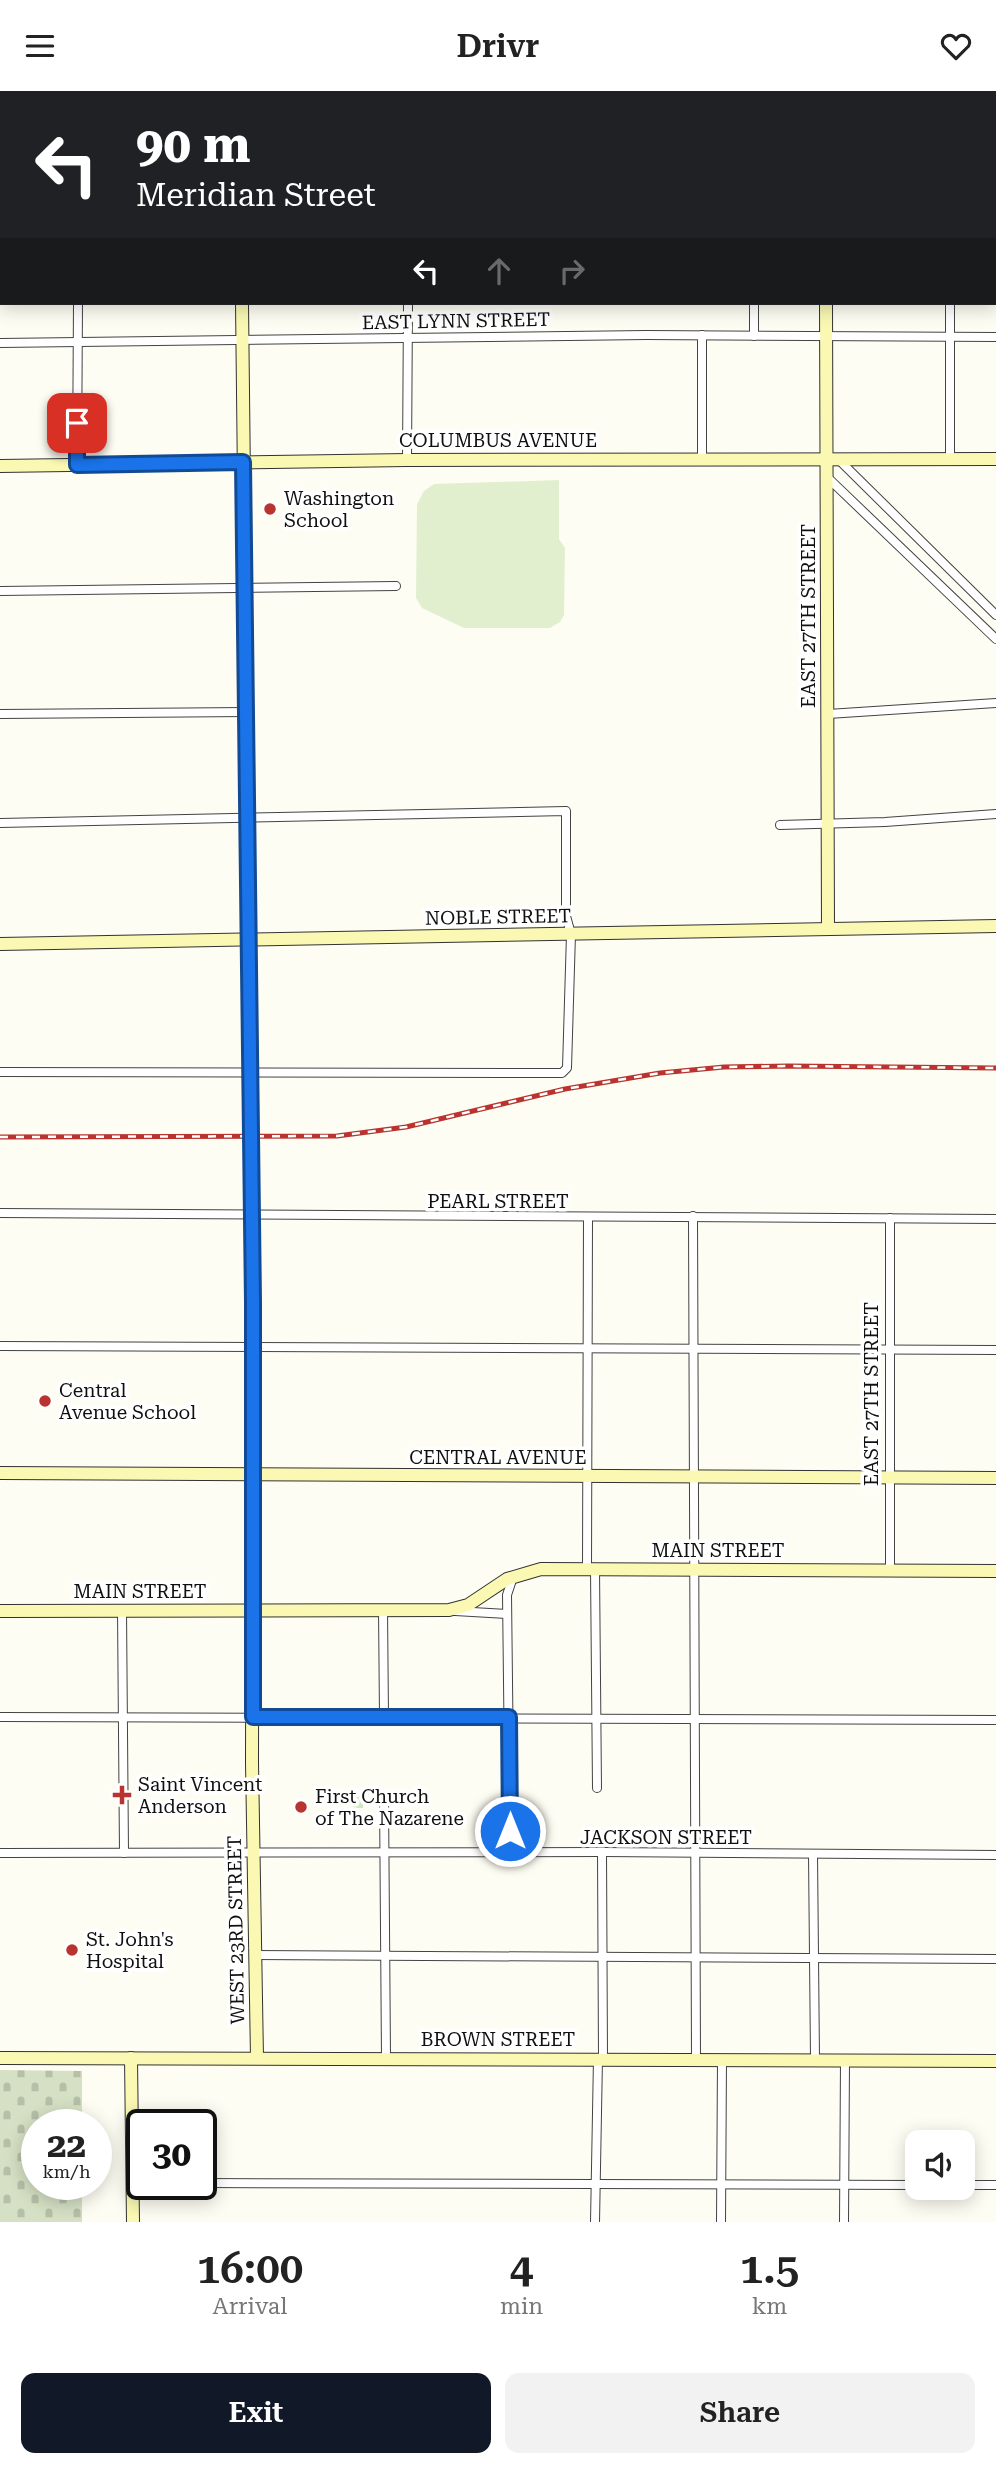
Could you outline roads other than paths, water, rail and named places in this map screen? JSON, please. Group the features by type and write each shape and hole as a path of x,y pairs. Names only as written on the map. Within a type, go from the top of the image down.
{"street":[{"path":"77,465 78,305"},
{"name":"WEST 23RD STREET","path":"242,305 252,1215 254,1955 257,2057"},
{"path":"407,460 408,305"},
{"path":"754,305 754,336"},
{"name":"EAST 27TH STREET","path":"826,305 833,460 827,477 828,929"},
{"path":"950,305 950,459"},
{"path":"702,335 702,460"},
{"name":"EAST LYNN STREET","path":"0,343 702,335 996,337"},
{"name":"COLUMBUS AVENUE","path":"0,466 407,460 996,459"},
{"path":"833,460 996,615"},
{"path":"827,477 996,639"},
{"path":"0,591 396,586"},
{"path":"828,714 996,703"},
{"path":"0,715 247,712"},
{"path":"0,823 247,820 297,816 566,811 566,916 571,934 567,1068 562,1073 0,1072"},
{"path":"780,825 996,814"},
{"name":"NOBLE STREET","path":"0,944 996,926"},
{"name":"PEARL STREET","path":"0,1213 996,1219"},
{"path":"693,1216 696,2059"},
{"path":"588,1217 587,1476 597,1788"},
{"name":"EAST 27TH STREET","path":"890,1218 890,1569"},
{"path":"0,1346 996,1350"},
{"name":"CENTRAL AVENUE","path":"0,1473 996,1478"},
{"name":"MAIN STREET","path":"449,1610 468,1605 513,1577 541,1569 996,1571"},
{"path":"510,1853 507,1615 508,1591 513,1577"},
{"path":"383,1609 384,1717"},
{"name":"MAIN STREET","path":"0,1611 383,1609 449,1610 507,1615"},
{"path":"122,1610 124,1853"},
{"path":"0,1717 996,1720"},
{"path":"384,1797 386,2059"},
{"path":"595,2222 601,2058 602,1852"},
{"name":"JACKSON STREET","path":"0,1853 996,1854"},
{"path":"813,1854 815,2059"},
{"path":"254,1955 996,1959"},
{"name":"BROWN STREET","path":"0,2058 996,2061"},
{"path":"131,2058 134,2109"},
{"path":"721,2222 722,2060"},
{"path":"844,2222 845,2060"},
{"path":"217,2183 905,2185"},
{"path":"975,2185 996,2185"},
{"path":"133,2222 136,2200"}],"railway":[{"path":"0,1137 337,1136 406,1127 565,1089 660,1073 724,1067 788,1066 996,1068"}],"place":[{"name":"Washington School","path":"270,509"},
{"name":"Central Avenue School","path":"45,1401"},
{"name":"Saint Vincent Anderson","path":"122,1795"},
{"name":"First Church of The Nazarene","path":"301,1807"},
{"name":"St. John's Hospital","path":"72,1950"}]}
